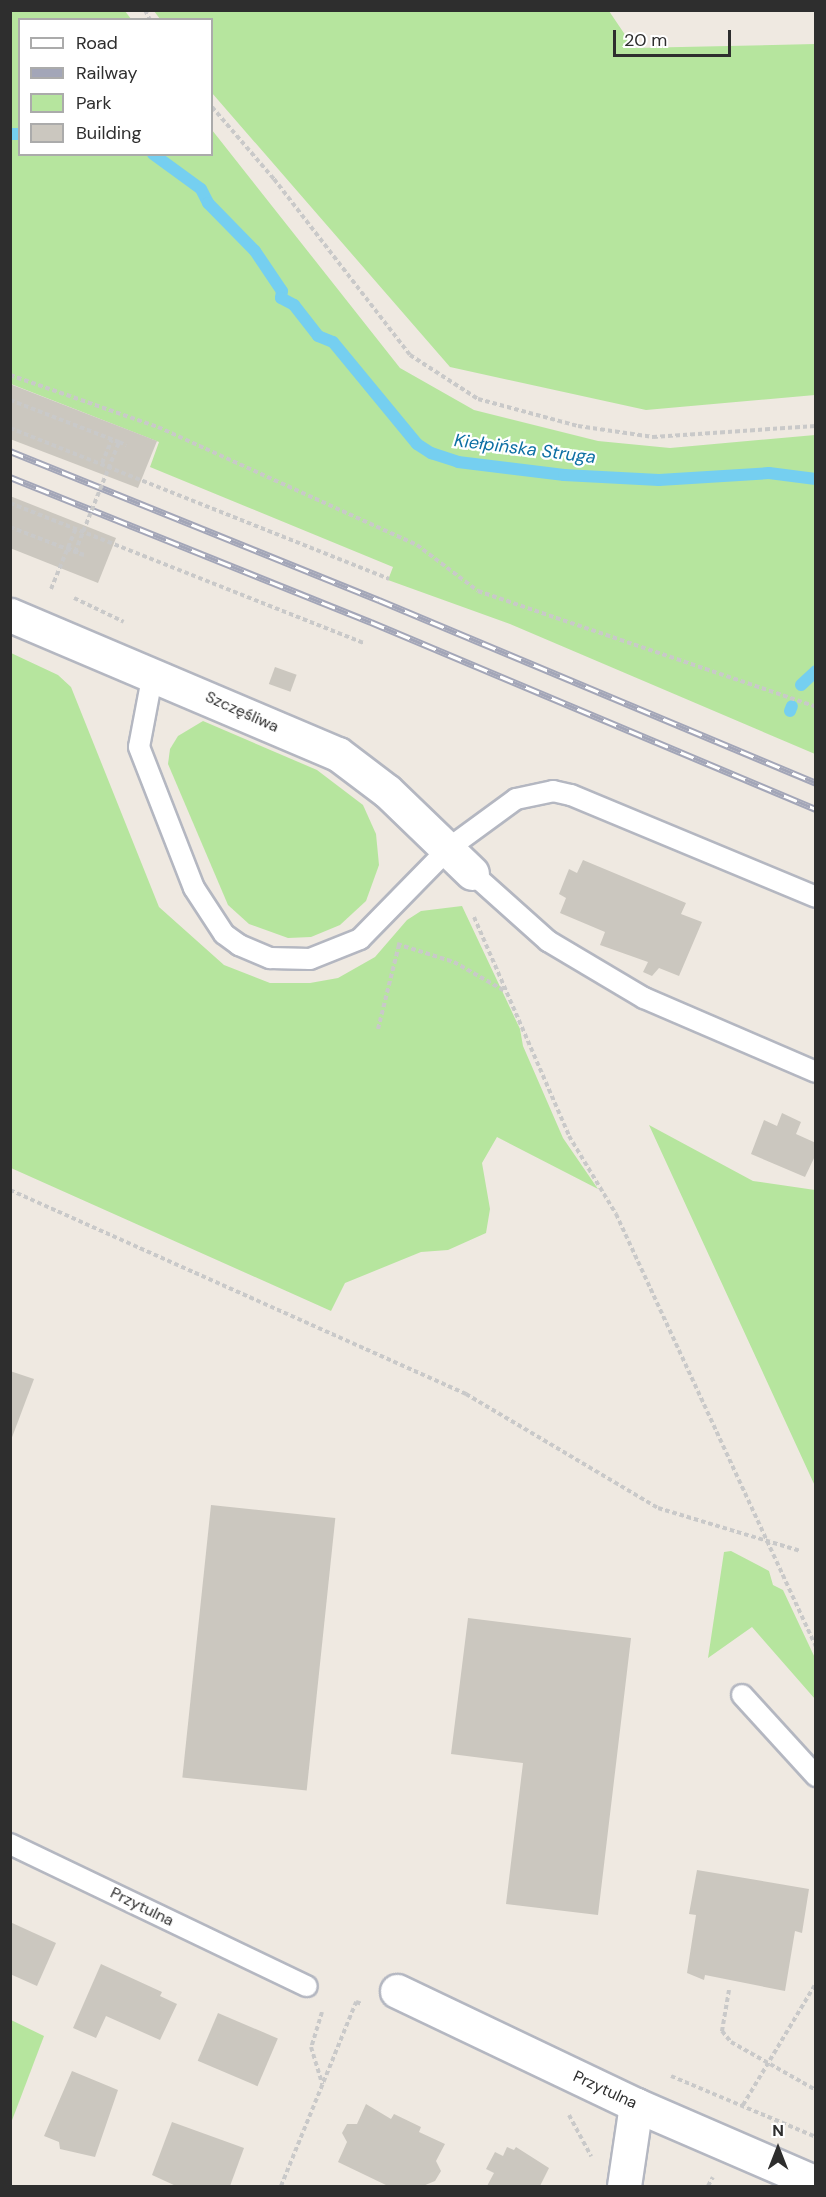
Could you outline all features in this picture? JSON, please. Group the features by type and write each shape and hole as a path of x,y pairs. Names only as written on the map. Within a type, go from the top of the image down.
{"street":[{"name":"Szczęśliwa","path":"10,615 153,673 338,754 387,791 449,848 472,873"},
{"name":"Przytulna","path":"398,1991 636,2105 816,2183"},
{"path":"624,2187 636,2105"}],"lane":[{"path":"153,673 139,747 194,888 224,934 239,945 270,958 310,959 360,939 449,848 516,799 553,791 571,795 816,897"},
{"path":"472,873 548,941 644,998 816,1072"},
{"path":"742,1695 816,1776"},
{"name":"Przytulna","path":"10,1844 307,1986"}],"path":[{"path":"213,108 274,179 410,355 478,399 578,426 653,437 816,426"},
{"path":"10,375 158,427 417,545 478,591 816,706"},
{"path":"11,400 119,442 126,445 111,439 102,463"},
{"path":"10,428 389,579"},
{"path":"75,552 119,442"},
{"path":"10,503 363,643"},
{"path":"10,527 84,555 67,548"},
{"path":"51,589 76,528"},
{"path":"74,598 118,616"},
{"path":"472,914 569,1136 621,1224 765,1541 816,1647"},
{"path":"378,1029 399,945 454,962 507,992"},
{"path":"10,1190 466,1395 658,1508 800,1551"},
{"path":"743,2105 816,1983"},
{"path":"307,1986 319,1993 323,2002 311,2047 322,2084"},
{"path":"729,1990 722,2031 731,2042 816,2090"},
{"path":"281,2187 353,2011"},
{"path":"671,2076 816,2137"}],"green space":[{"path":"10,11 125,11 130,18 18,18 18,156 213,156 213,131 400,368 474,410 598,441 670,448 815,435 815,754 510,624 388,580 393,567 150,467 159,442 11,384"},
{"path":"154,11 609,11 634,48 815,44 815,395 646,410 450,367 213,94 213,18 159,18"},
{"path":"11,653 58,675 71,687 159,907 224,965 270,983 310,983 338,978 375,957 407,920 421,911 462,906 520,1029 523,1046 563,1138 598,1189 497,1137 482,1163 490,1209 486,1233 448,1250 421,1252 345,1283 331,1311 11,1168"},
{"path":"203,721 317,770 363,805 376,834 379,865 366,901 340,925 311,937 288,938 249,924 228,905 168,764 170,749 178,736"},
{"path":"649,1125 753,1181 815,1190 815,1486"},
{"path":"731,1551 769,1571 773,1585 783,1590 815,1658 815,1699 752,1627 708,1658 724,1552"},
{"path":"11,2020 44,2036 11,2123"}],"building":[{"path":"10,384 157,441 138,488 10,439"},
{"path":"10,496 116,538 98,583 10,548"},
{"path":"275,667 297,675 290,692 269,684"},
{"path":"583,860 686,903 681,914 702,922 679,976 659,968 652,976 643,972 648,962 600,945 605,932 560,913 566,898 559,894 569,869 577,873"},
{"path":"782,1113 801,1122 796,1134 816,1143 816,1154 805,1177 751,1154 764,1120 777,1126"},
{"path":"10,1371 34,1379 11,1440 10,1440"},
{"path":"211,1505 335,1518 307,1791 182,1777"},
{"path":"468,1618 631,1638 598,1915 506,1904 523,1763 451,1754"},
{"path":"697,1870 809,1889 802,1933 795,1931 785,1991 705,1975 704,1980 687,1973 696,1915 689,1914"},
{"path":"10,1922 56,1943 37,1986 10,1974"},
{"path":"101,1964 162,1992 160,1996 177,2004 160,2040 106,2016 96,2038 73,2028"},
{"path":"218,2013 278,2038 258,2086 198,2061"},
{"path":"72,2071 118,2090 95,2157 60,2149 59,2142 44,2136"},
{"path":"366,2104 391,2119 394,2114 421,2127 419,2132 445,2144 436,2161 441,2171 435,2181 423,2186 388,2186 338,2162 347,2142 342,2133 347,2124 357,2124"},
{"path":"172,2122 244,2148 230,2186 176,2186 152,2175"},
{"path":"507,2147 514,2150 516,2147 549,2168 540,2186 487,2186 494,2173 486,2169 495,2152 503,2156"}],"waterway":[{"name":"Kiełpińska Struga","path":"10,134 18,134"},
{"name":"Kiełpińska Struga","path":"156,156 201,189 208,203 255,251 282,291 281,298 294,305 318,336 333,342 417,444 431,453 458,462 564,475 659,480 769,473 816,479"},
{"path":"801,685 816,671"},
{"path":"790,711 792,706"}],"railway":[{"path":"10,451 379,600 816,783"},
{"path":"10,477 371,622 816,809"}]}
